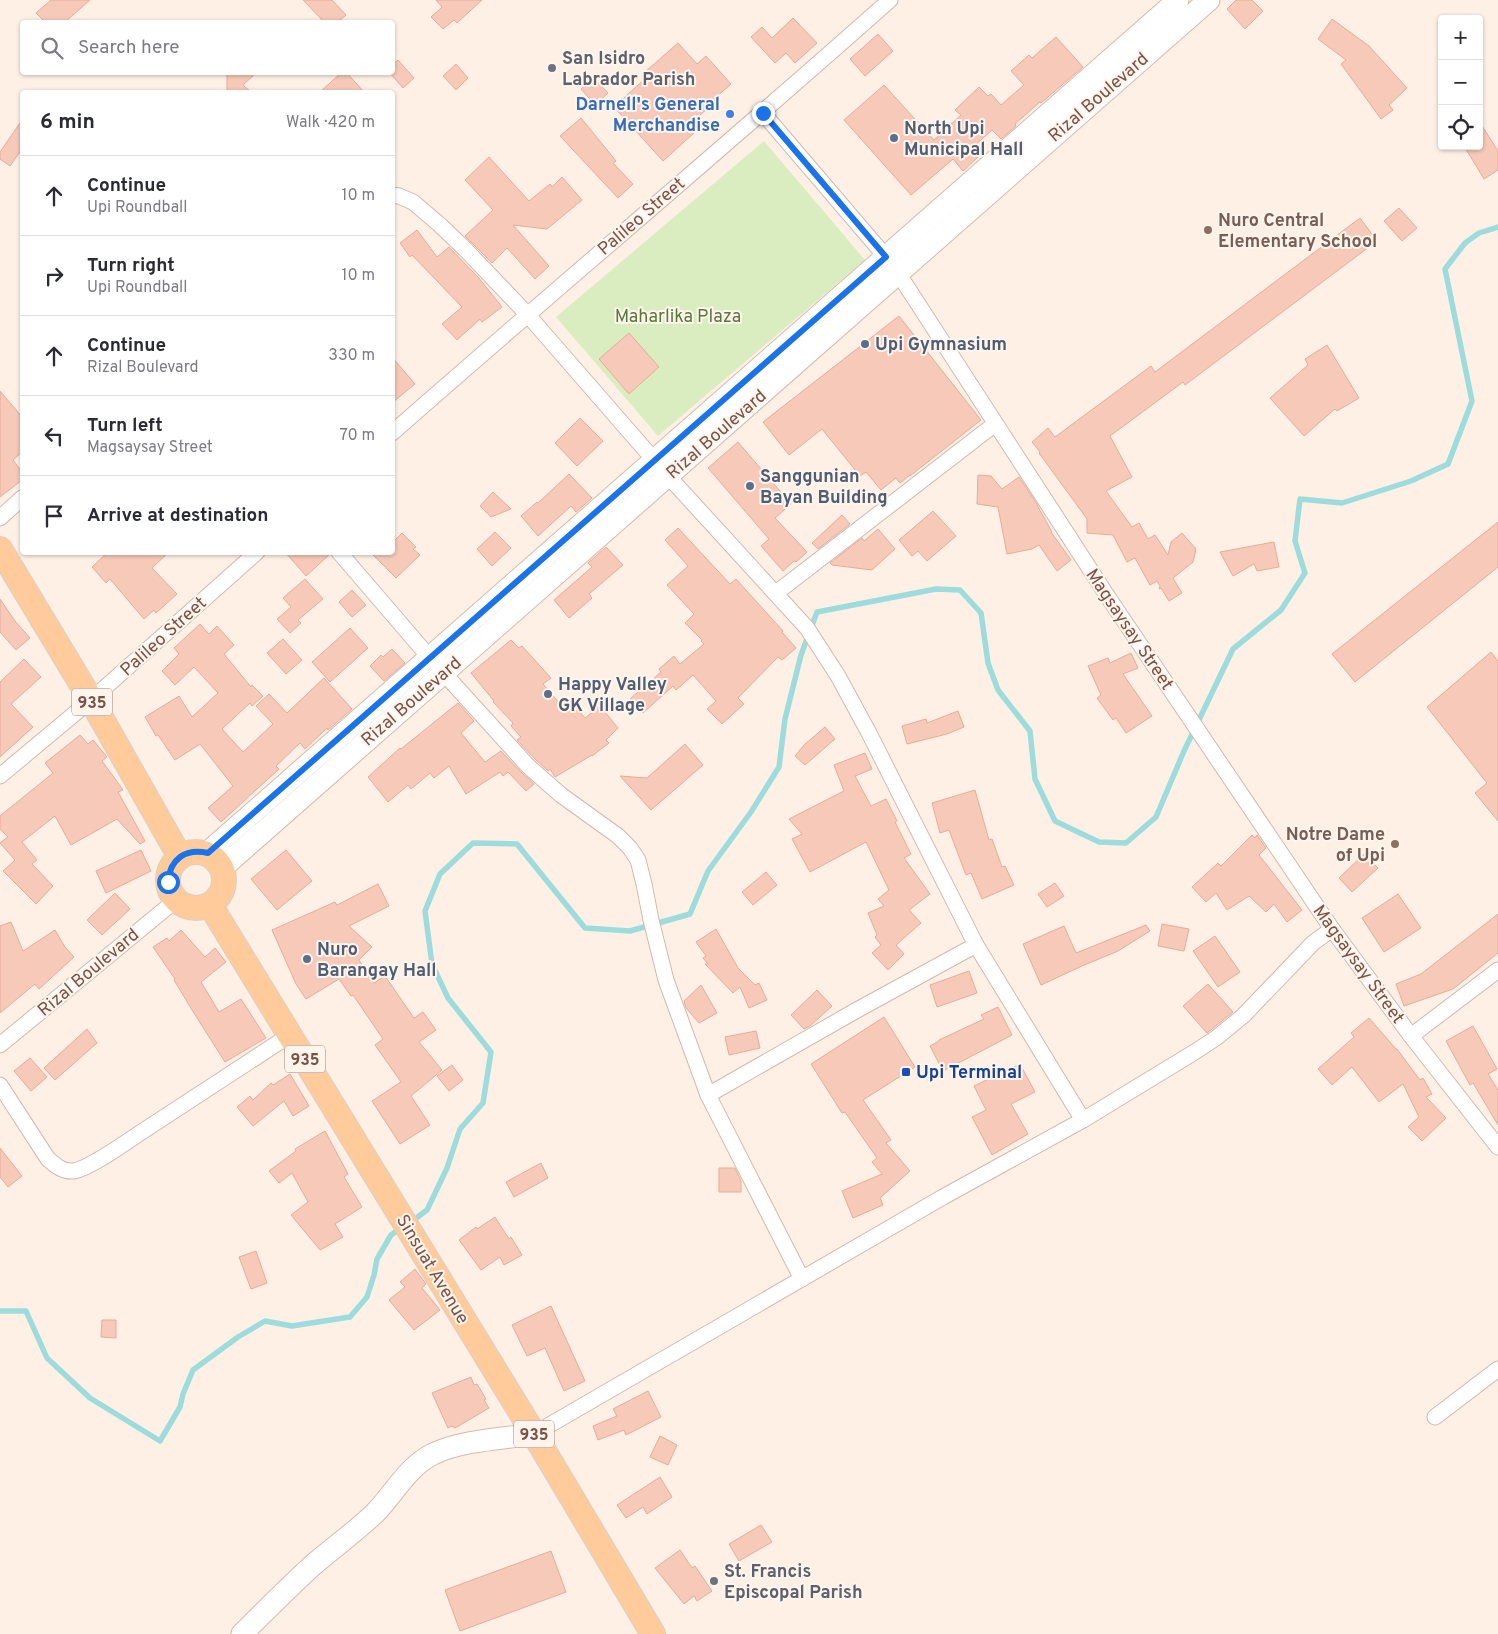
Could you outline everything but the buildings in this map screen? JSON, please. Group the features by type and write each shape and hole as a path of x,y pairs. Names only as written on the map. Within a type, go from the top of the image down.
{"main road":[{"name":"Rizal Boulevard","path":"215,861 892,265 1178,0"},
{"name":"Rizal Boulevard","path":"892,265 1209,0"},
{"name":"935","path":"0,549 91,700 180,857"},
{"path":"198,851 215,861 225,885 217,900 201,908 192,908 176,900 170,892 168,882 169,872 173,864 180,857 198,851"},
{"name":"Sinsuat Avenue","path":"210,905 534,1434 654,1634"},
{"path":"242,1634 314,1565 366,1522 422,1461 446,1448 493,1439 534,1434"}],"street":[{"name":"Palileo Street","path":"395,430 527,314 763,113 890,0"},
{"name":"Magsaysay Street","path":"763,113 892,265 1203,738 1332,929 1411,1036 1498,1147"},
{"path":"395,195 413,202 440,225 527,314 662,468 807,628 838,676 869,733 976,945 1083,1120"},
{"path":"776,593 995,424"},
{"path":"0,518 20,500"},
{"name":"Palileo Street","path":"0,776 91,700 254,555"},
{"path":"342,555 528,766 561,795 618,836 630,848 638,860 650,920 666,980 708,1095 802,1279"},
{"name":"Rizal Boulevard","path":"0,1045 176,900"},
{"path":"534,1434 943,1197 1083,1120 1216,1038 1243,1016 1313,943 1332,929"},
{"path":"708,1095 976,945"},
{"path":"1411,1036 1498,970"},
{"path":"0,1085 48,1159 57,1168 75,1171 121,1146 290,1035"},
{"path":"1435,1417 1498,1370"}],"green space":[{"name":"Maharlika Plaza","path":"764,141 865,260 658,436 556,317"}],"waterway":[{"path":"411,1222 427,1210 447,1168 460,1129 483,1103 491,1052 448,998 432,964 425,911 440,874 473,843 517,844 585,928 630,931 690,914 708,871 751,812 779,767 785,719 801,655 817,612 936,589 960,590 981,613 988,663 998,690 1030,731 1035,779 1055,821 1099,842 1126,843 1156,817 1184,751 1233,649 1281,610 1305,573 1295,541 1300,499 1342,503 1411,481 1448,464 1472,401 1445,269 1465,243 1479,233 1498,227"},
{"path":"0,1311 26,1311 47,1358 90,1398 160,1441 180,1407 193,1370 238,1337 265,1321 292,1326 350,1317 367,1297 377,1259 391,1235 401,1228"}],"place":[{"name":"San Isidro Labrador Parish","path":"552,68"},
{"name":"Darnell's General Merchandise","path":"730,114"},
{"name":"North Upi Municipal Hall","path":"894,138"},
{"name":"Nuro Central Elementary School","path":"1208,230"},
{"name":"Upi Gymnasium","path":"865,344"},
{"name":"Sanggunian Bayan Building","path":"750,486"},
{"name":"Happy Valley GK Village","path":"548,694"},
{"name":"Notre Dame of Upi","path":"1395,844"},
{"name":"Nuro Barangay Hall","path":"307,959"},
{"name":"Upi Terminal","path":"906,1072"},
{"name":"St. Francis Episcopal Parish","path":"714,1581"}],"route":[{"path":"168,882 169,872 173,864 180,857 198,851 208,853 886,257 763,113"}]}
